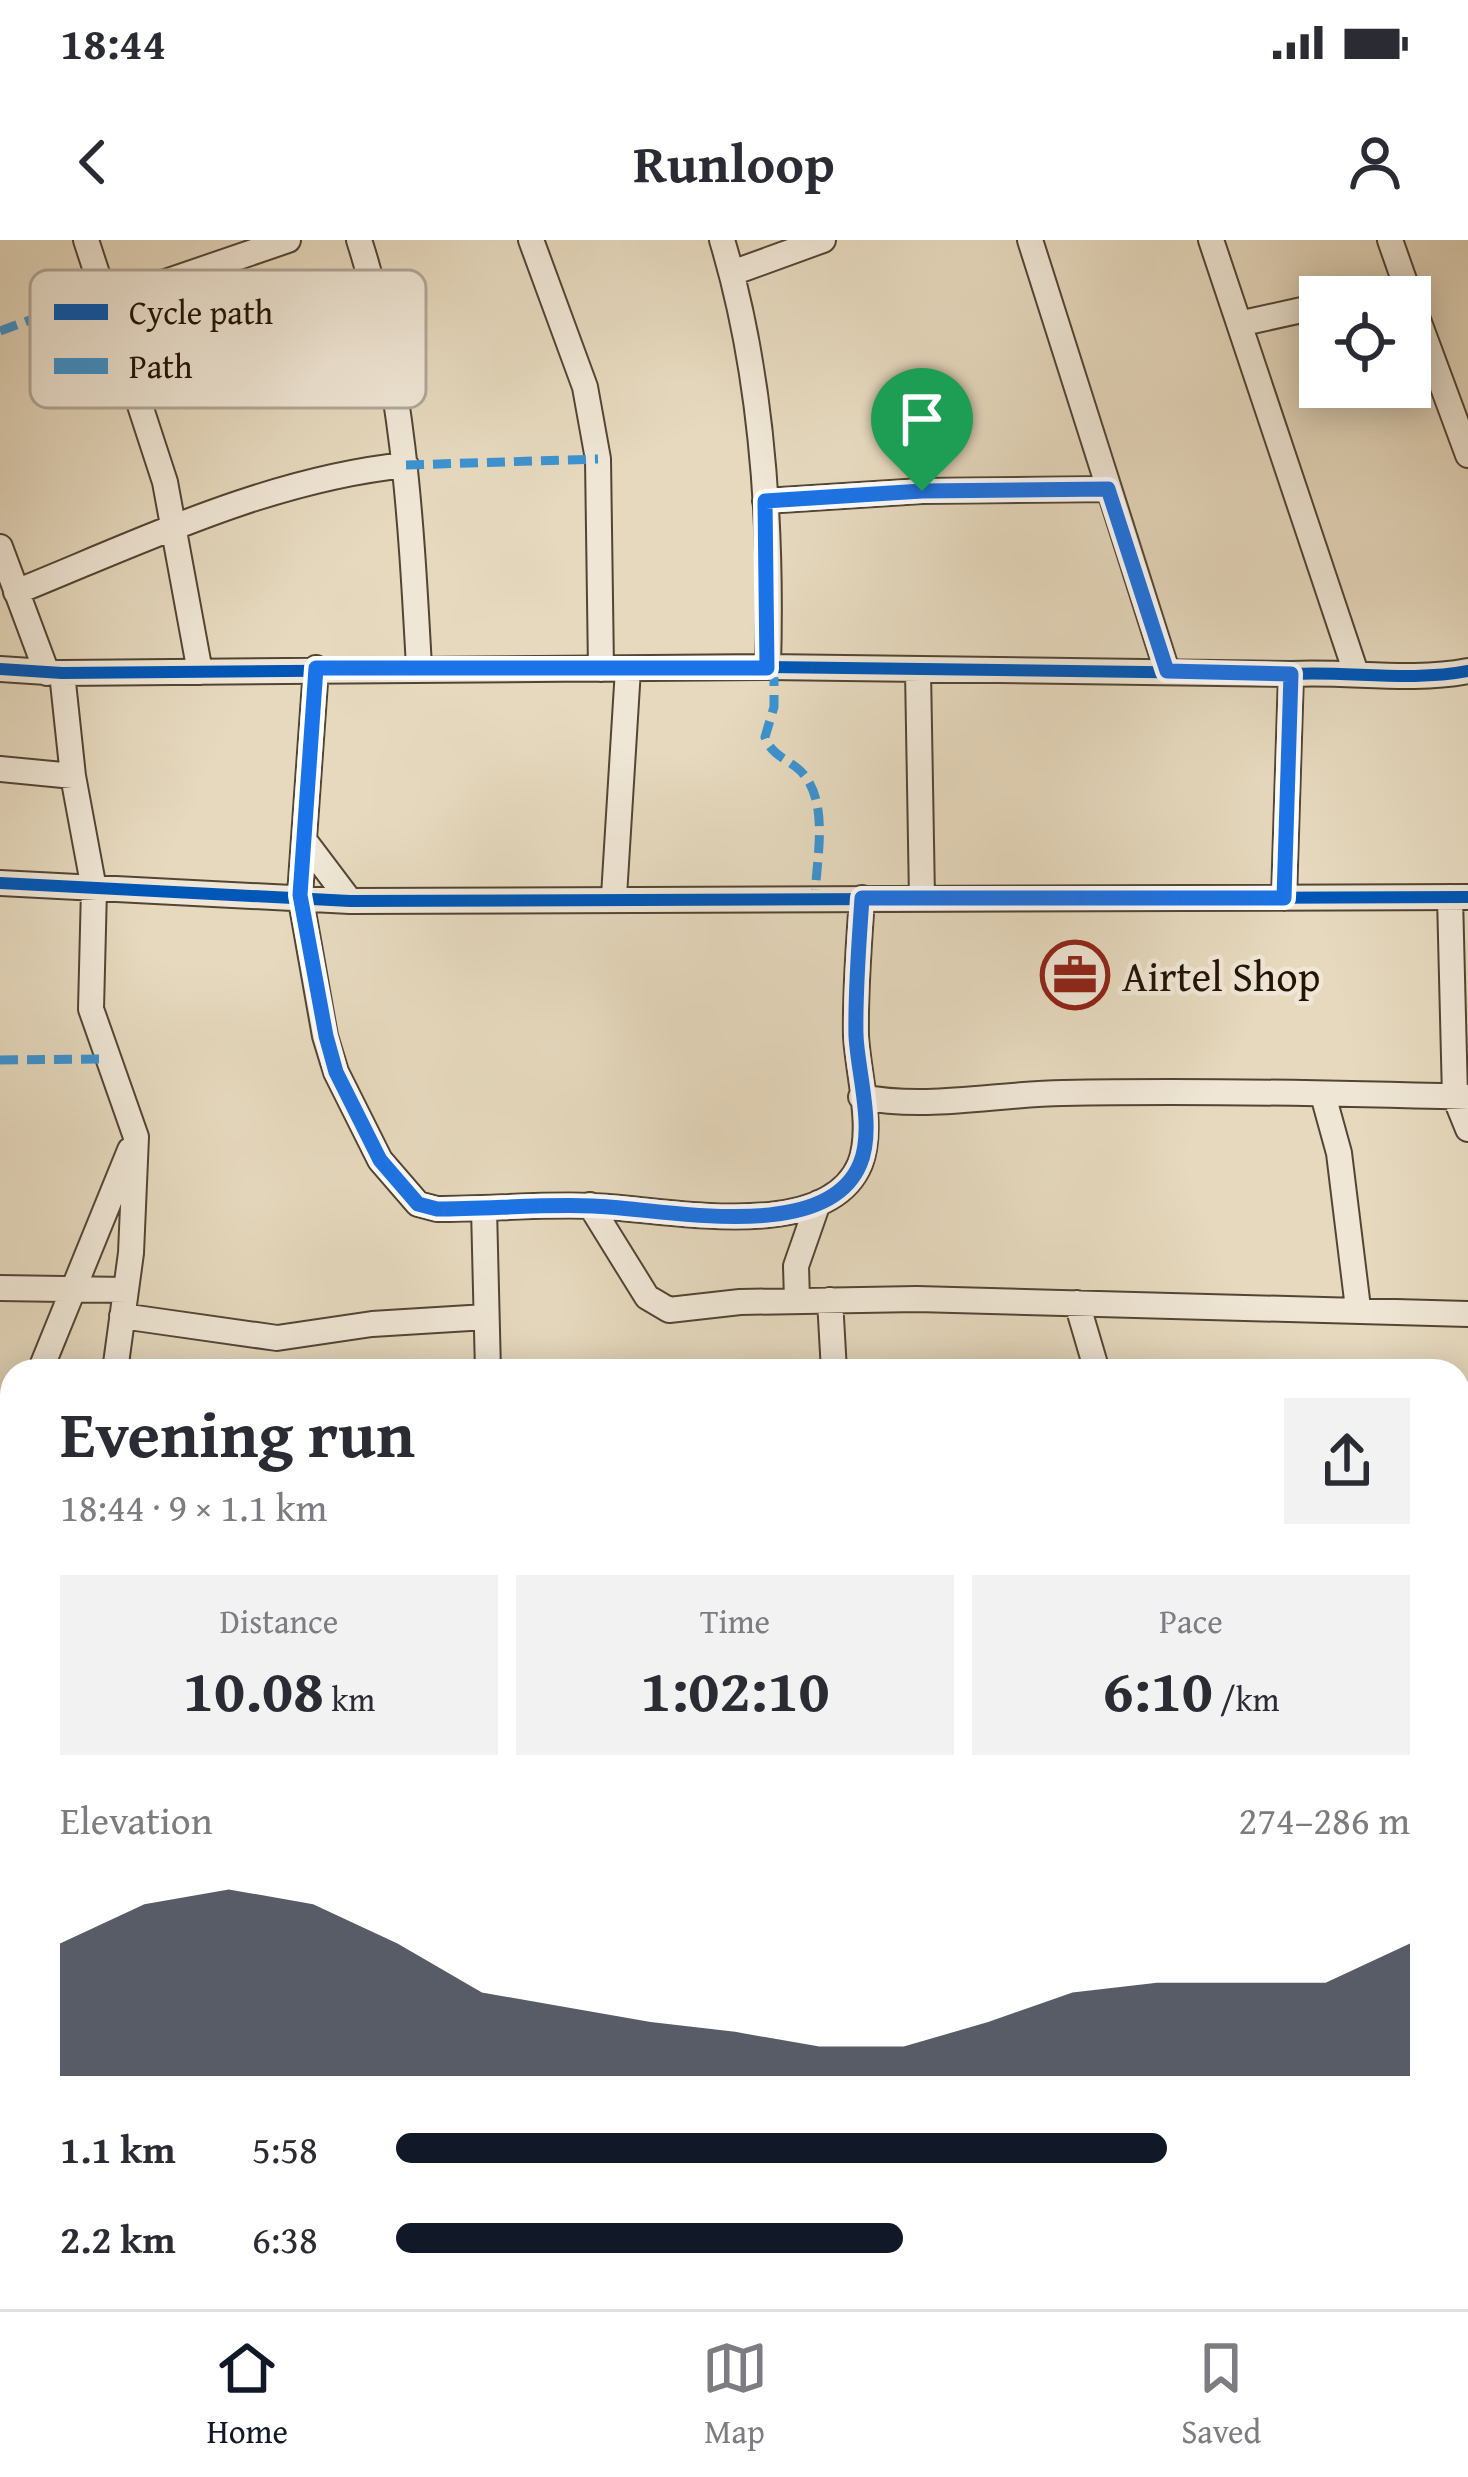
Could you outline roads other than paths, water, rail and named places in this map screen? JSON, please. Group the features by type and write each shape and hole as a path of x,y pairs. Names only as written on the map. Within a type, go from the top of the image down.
{"street":[{"path":"86,240 95,270"},
{"path":"200,270 288,240"},
{"path":"359,240 367,270"},
{"path":"531,240 585,386 598,459 601,670"},
{"path":"722,240 754,396 765,501 767,668"},
{"path":"732,273 824,240"},
{"path":"1030,240 1167,671"},
{"path":"1211,240 1243,323 1355,670"},
{"path":"1390,240 1403,276"},
{"path":"1243,323 1299,311"},
{"path":"1431,354 1468,454"},
{"path":"140,408 166,482 200,672"},
{"path":"397,408 406,465 419,668"},
{"path":"16,592 173,524 344,476 406,465"},
{"path":"765,501 922,491 1108,489"},
{"path":"0,547 54,674 94,889 91,1009 130,1109 136,1137 117,1359"},
{"path":"316,668 300,895 336,1072 380,1160 418,1204 484,1209 590,1205 744,1216 794,1211 818,1202 860,1165 856,1034 862,898"},
{"path":"0,669 54,674 316,668 1291,674 1355,670 1468,683"},
{"path":"614,896 628,669"},
{"path":"918,671 922,898"},
{"path":"1419,676 1468,671"},
{"path":"1284,898 1291,674"},
{"path":"0,770 73,776"},
{"path":"307,844 350,901"},
{"path":"0,884 350,901 614,896 1106,902 1459,897 1461,1097 1468,1129"},
{"path":"861,1097 916,1104 1046,1093 1461,1097"},
{"path":"1323,1095 1340,1153 1358,1308"},
{"path":"45,1359 101,1210 136,1137"},
{"path":"797,1300 796,1266 818,1202"},
{"path":"590,1205 658,1308 797,1300 1358,1308 1455,1314 1468,1337"},
{"path":"484,1209 488,1359"},
{"path":"0,1288 126,1290"},
{"path":"830,1300 833,1359"},
{"path":"1078,1303 1094,1359"},
{"path":"122,1316 277,1338 372,1324 486,1317"}],"place":[{"name":"Airtel Shop","path":"1075,975"}]}
